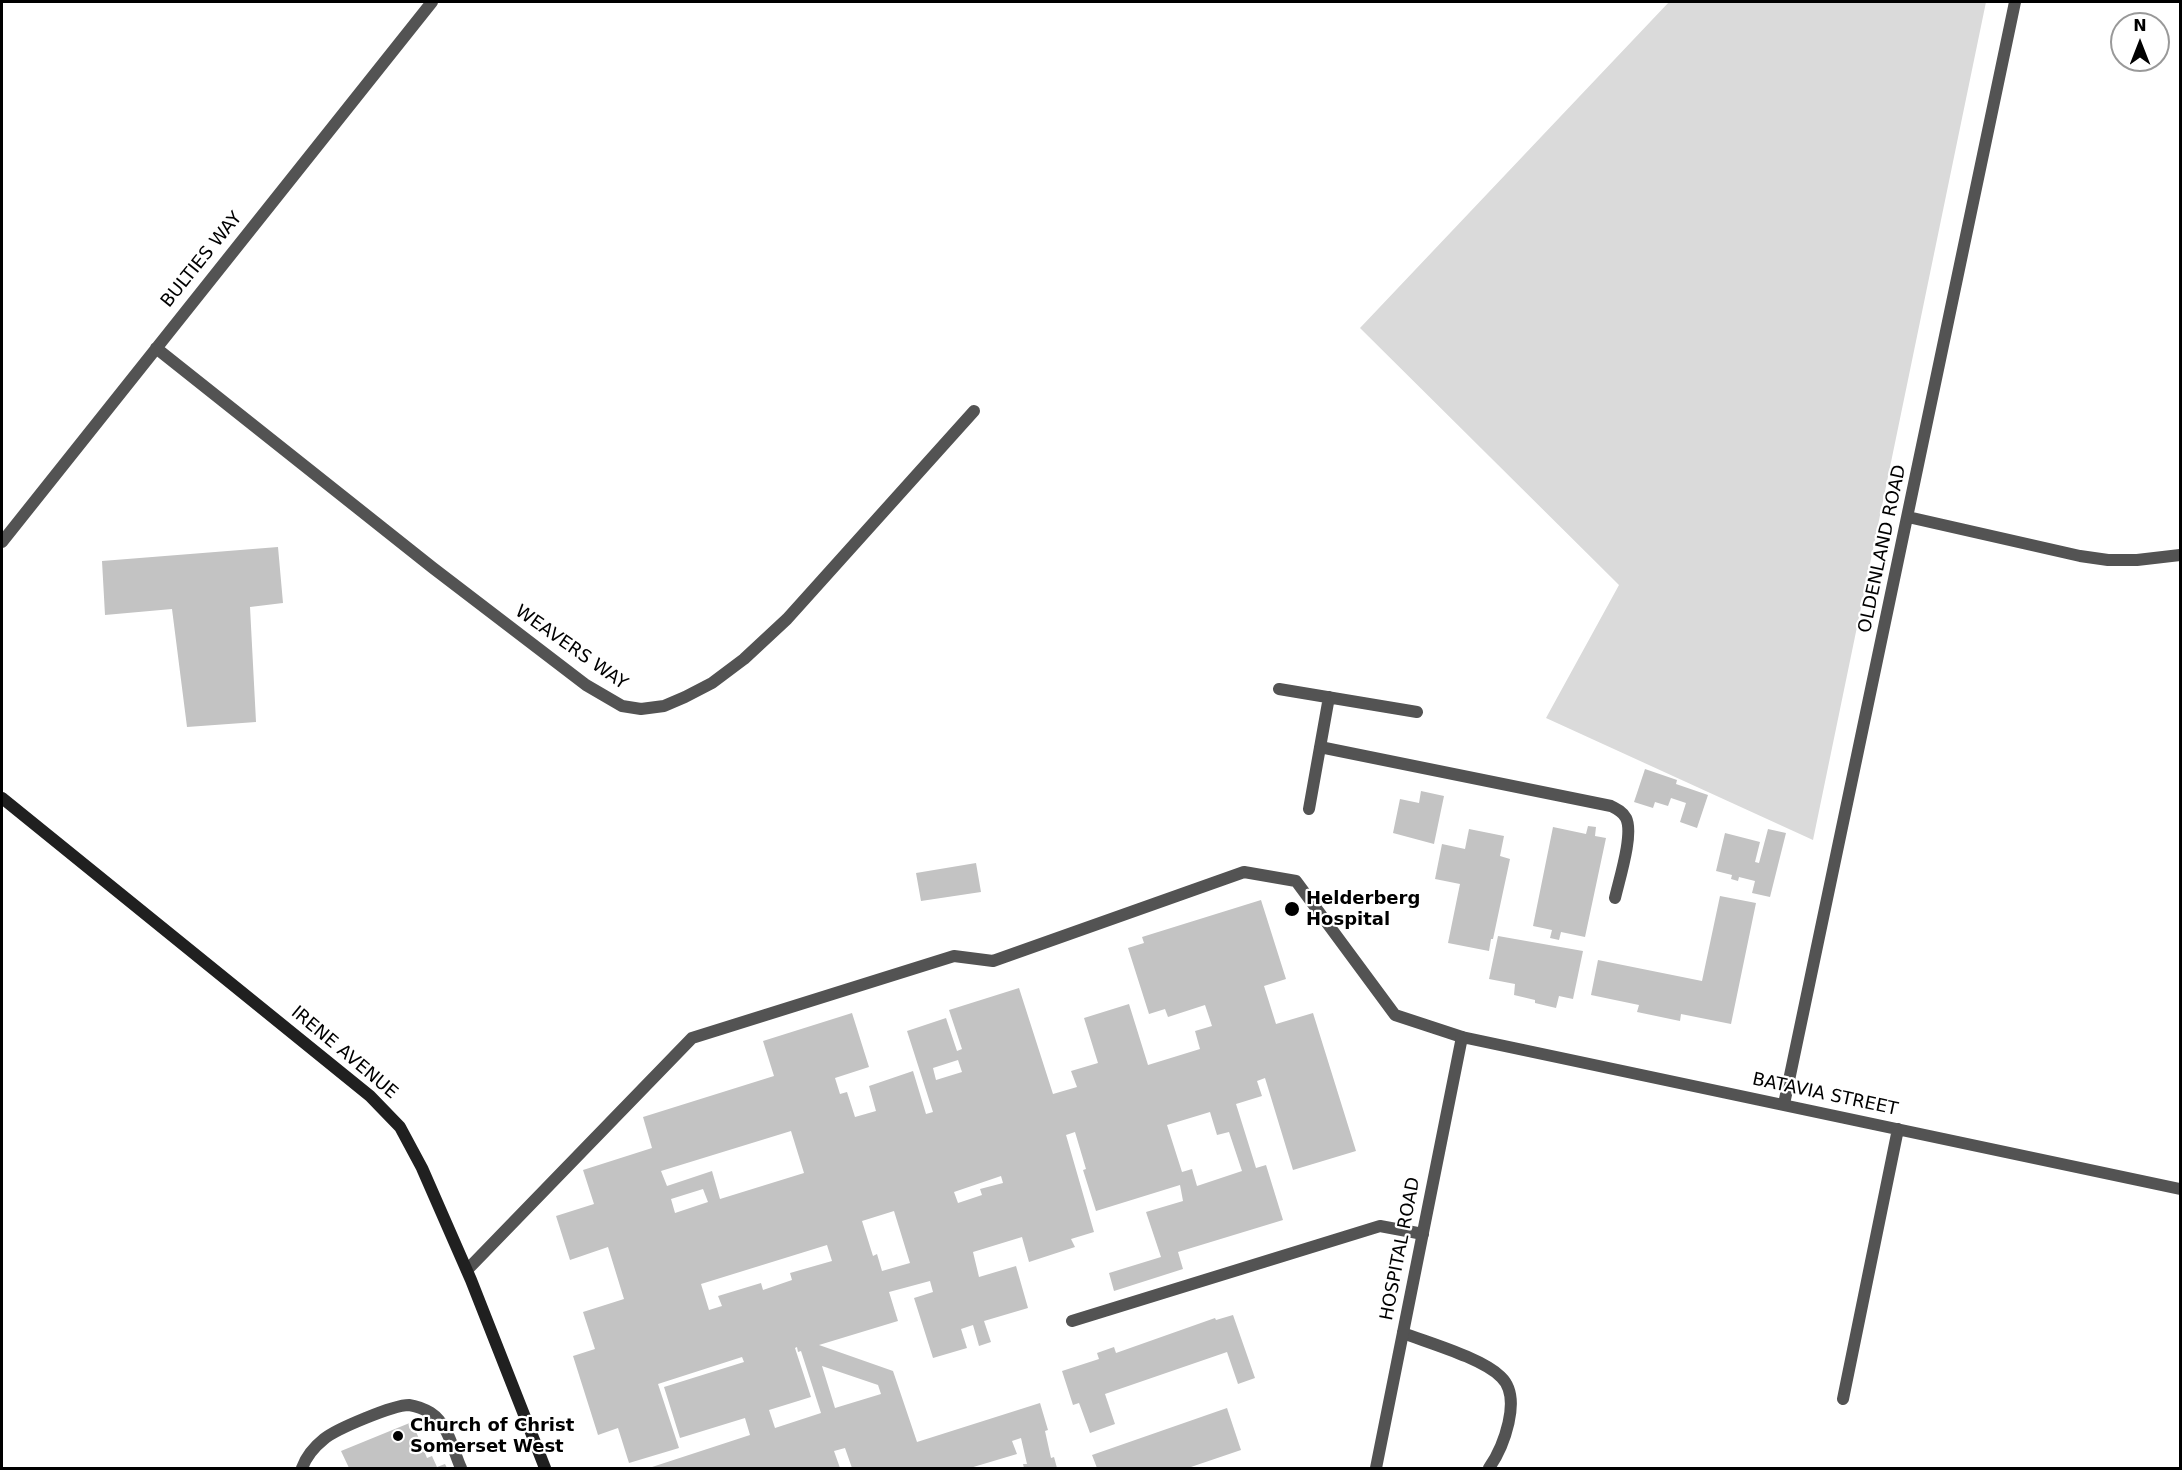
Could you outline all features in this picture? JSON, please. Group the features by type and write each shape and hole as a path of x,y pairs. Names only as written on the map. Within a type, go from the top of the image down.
{"street":[{"name":"BULTIES WAY","path":"2,542 432,2"},
{"name":"OLDENLAND ROAD","path":"1784,1104 2015,2"},
{"name":"WEAVERS WAY","path":"156,348 433,568 586,685 622,706 641,709 664,706 685,698 744,660 787,619 974,411"},
{"path":"1908,517 2089,558 2137,560 2181,555"},
{"path":"1279,689 1417,712"},
{"path":"1308,809 1329,698"},
{"path":"1320,747 1611,806 1619,810 1625,816 1629,833 1615,898"},
{"name":"IRENE AVENUE","path":"2,798 387,1112 410,1144 467,1270 545,1468"},
{"name":"BATAVIA STREET","path":"467,1270 692,1038 954,956 993,961 1244,872 1296,881 1395,1015 1462,1037 2181,1189"},
{"name":"HOSPITAL ROAD","path":"1376,1468 1462,1037"},
{"path":"1843,1399 1898,1129"},
{"path":"1072,1321 1380,1226 1423,1234"},
{"path":"1403,1333 1470,1359 1502,1377 1508,1387 1510,1418 1505,1440 1489,1468"},
{"path":"302,1468 313,1449 337,1431 408,1405 419,1407 437,1417 447,1433 461,1468"}],"shaded area":[{"path":"1669,2 1986,2 1813,840 1546,718 1619,585 1360,328"}],"building":[{"path":"278,547 283,603 250,607 256,722 187,727 172,609 105,615 102,561"},
{"path":"1645,769 1677,780 1676,784 1708,795 1697,828 1680,822 1686,803 1671,798 1668,806 1655,802 1653,808 1634,802"},
{"path":"1421,791 1444,796 1434,844 1393,833 1400,799 1419,803"},
{"path":"1588,826 1596,827 1595,836 1606,838 1585,937 1561,932 1559,940 1550,938 1552,930 1533,926 1553,827 1586,834"},
{"path":"1469,829 1504,836 1500,856 1510,859 1489,951 1448,943 1460,884 1435,879 1442,844 1465,849"},
{"path":"1768,829 1786,833 1770,897 1752,893 1755,881 1739,877 1738,881 1731,879 1732,875 1716,871 1725,833 1760,842 1755,862 1759,863"},
{"path":"976,863 981,892 921,901 916,873"},
{"path":"1720,896 1756,903 1731,1024 1681,1014 1680,1021 1637,1012 1639,1005 1591,995 1598,960 1702,981"},
{"path":"1261,900 1286,979 1264,986 1276,1024 1313,1013 1356,1151 1293,1170 1265,1078 1257,1081 1262,1096 1236,1104 1256,1168 1266,1165 1283,1220 1178,1252 1183,1269 1114,1291 1109,1273 1161,1257 1146,1212 1183,1201 1180,1185 1096,1211 1083,1170 1086,1169 1075,1132 1066,1135 1094,1232 1071,1239 1075,1247 1029,1262 1022,1237 973,1252 979,1277 1016,1266 1028,1308 984,1321 991,1342 979,1346 973,1325 961,1329 967,1348 933,1358 914,1298 933,1292 930,1281 889,1292 898,1321 819,1345 893,1371 917,1442 1040,1403 1048,1430 1045,1431 1051,1458 1054,1457 1057,1468 1024,1468 1023,1464 1027,1464 1021,1438 1012,1441 1017,1454 970,1468 852,1468 845,1448 834,1451 840,1468 649,1468 750,1435 745,1418 680,1438 664,1387 744,1362 742,1357 658,1384 679,1448 629,1463 618,1428 598,1435 573,1356 595,1349 583,1312 624,1299 608,1247 570,1260 556,1216 594,1204 583,1170 652,1148 643,1117 774,1076 763,1041 852,1013 869,1067 835,1078 840,1094 847,1092 855,1117 876,1111 869,1086 913,1071 926,1114 933,1112 907,1031 946,1018 957,1051 962,1049 949,1010 1019,988 1053,1094 1077,1087 1071,1071 1098,1063 1084,1018 1129,1004 1148,1065 1200,1049 1195,1031 1212,1026 1205,1005 1168,1017 1165,1009 1149,1014 1128,948 1144,943 1142,937","holes":["958,1060 962,1072 936,1080 933,1068","1210,1112 1217,1135 1229,1132 1242,1171 1197,1186 1192,1169 1182,1172 1167,1125","791,1131 804,1173 720,1199 712,1171 667,1186 661,1171","1001,1176 1003,1183 980,1189 982,1195 958,1203 954,1192","703,1189 708,1202 675,1213 671,1199","894,1211 910,1263 882,1271 877,1254 873,1256 862,1221","827,1245 832,1261 790,1273 792,1280 763,1290 761,1283 718,1296 722,1306 709,1310 701,1284","797,1347 798,1352 801,1351 821,1413 775,1428 769,1410 811,1397 795,1348","822,1366 878,1385 881,1394 835,1408"]},
{"path":"1498,936 1583,951 1573,999 1559,996 1556,1008 1535,1003 1535,1000 1514,995 1515,984 1489,979"},
{"path":"1233,1315 1255,1378 1238,1384 1227,1352 1105,1394 1115,1424 1090,1433 1079,1403 1073,1405 1062,1371 1099,1359 1097,1353 1114,1347 1116,1353 1215,1318 1216,1320"},
{"path":"1227,1408 1241,1450 1188,1468 1097,1468 1092,1455"},
{"name":"Church of Christ Somerset West","path":"412,1422 427,1458 432,1456 437,1467 445,1464 447,1468 349,1468 341,1451"}],"place":[{"name":"Helderberg Hospital","path":"1292,909"},
{"name":"Church of Christ Somerset West","path":"398,1436"}]}
